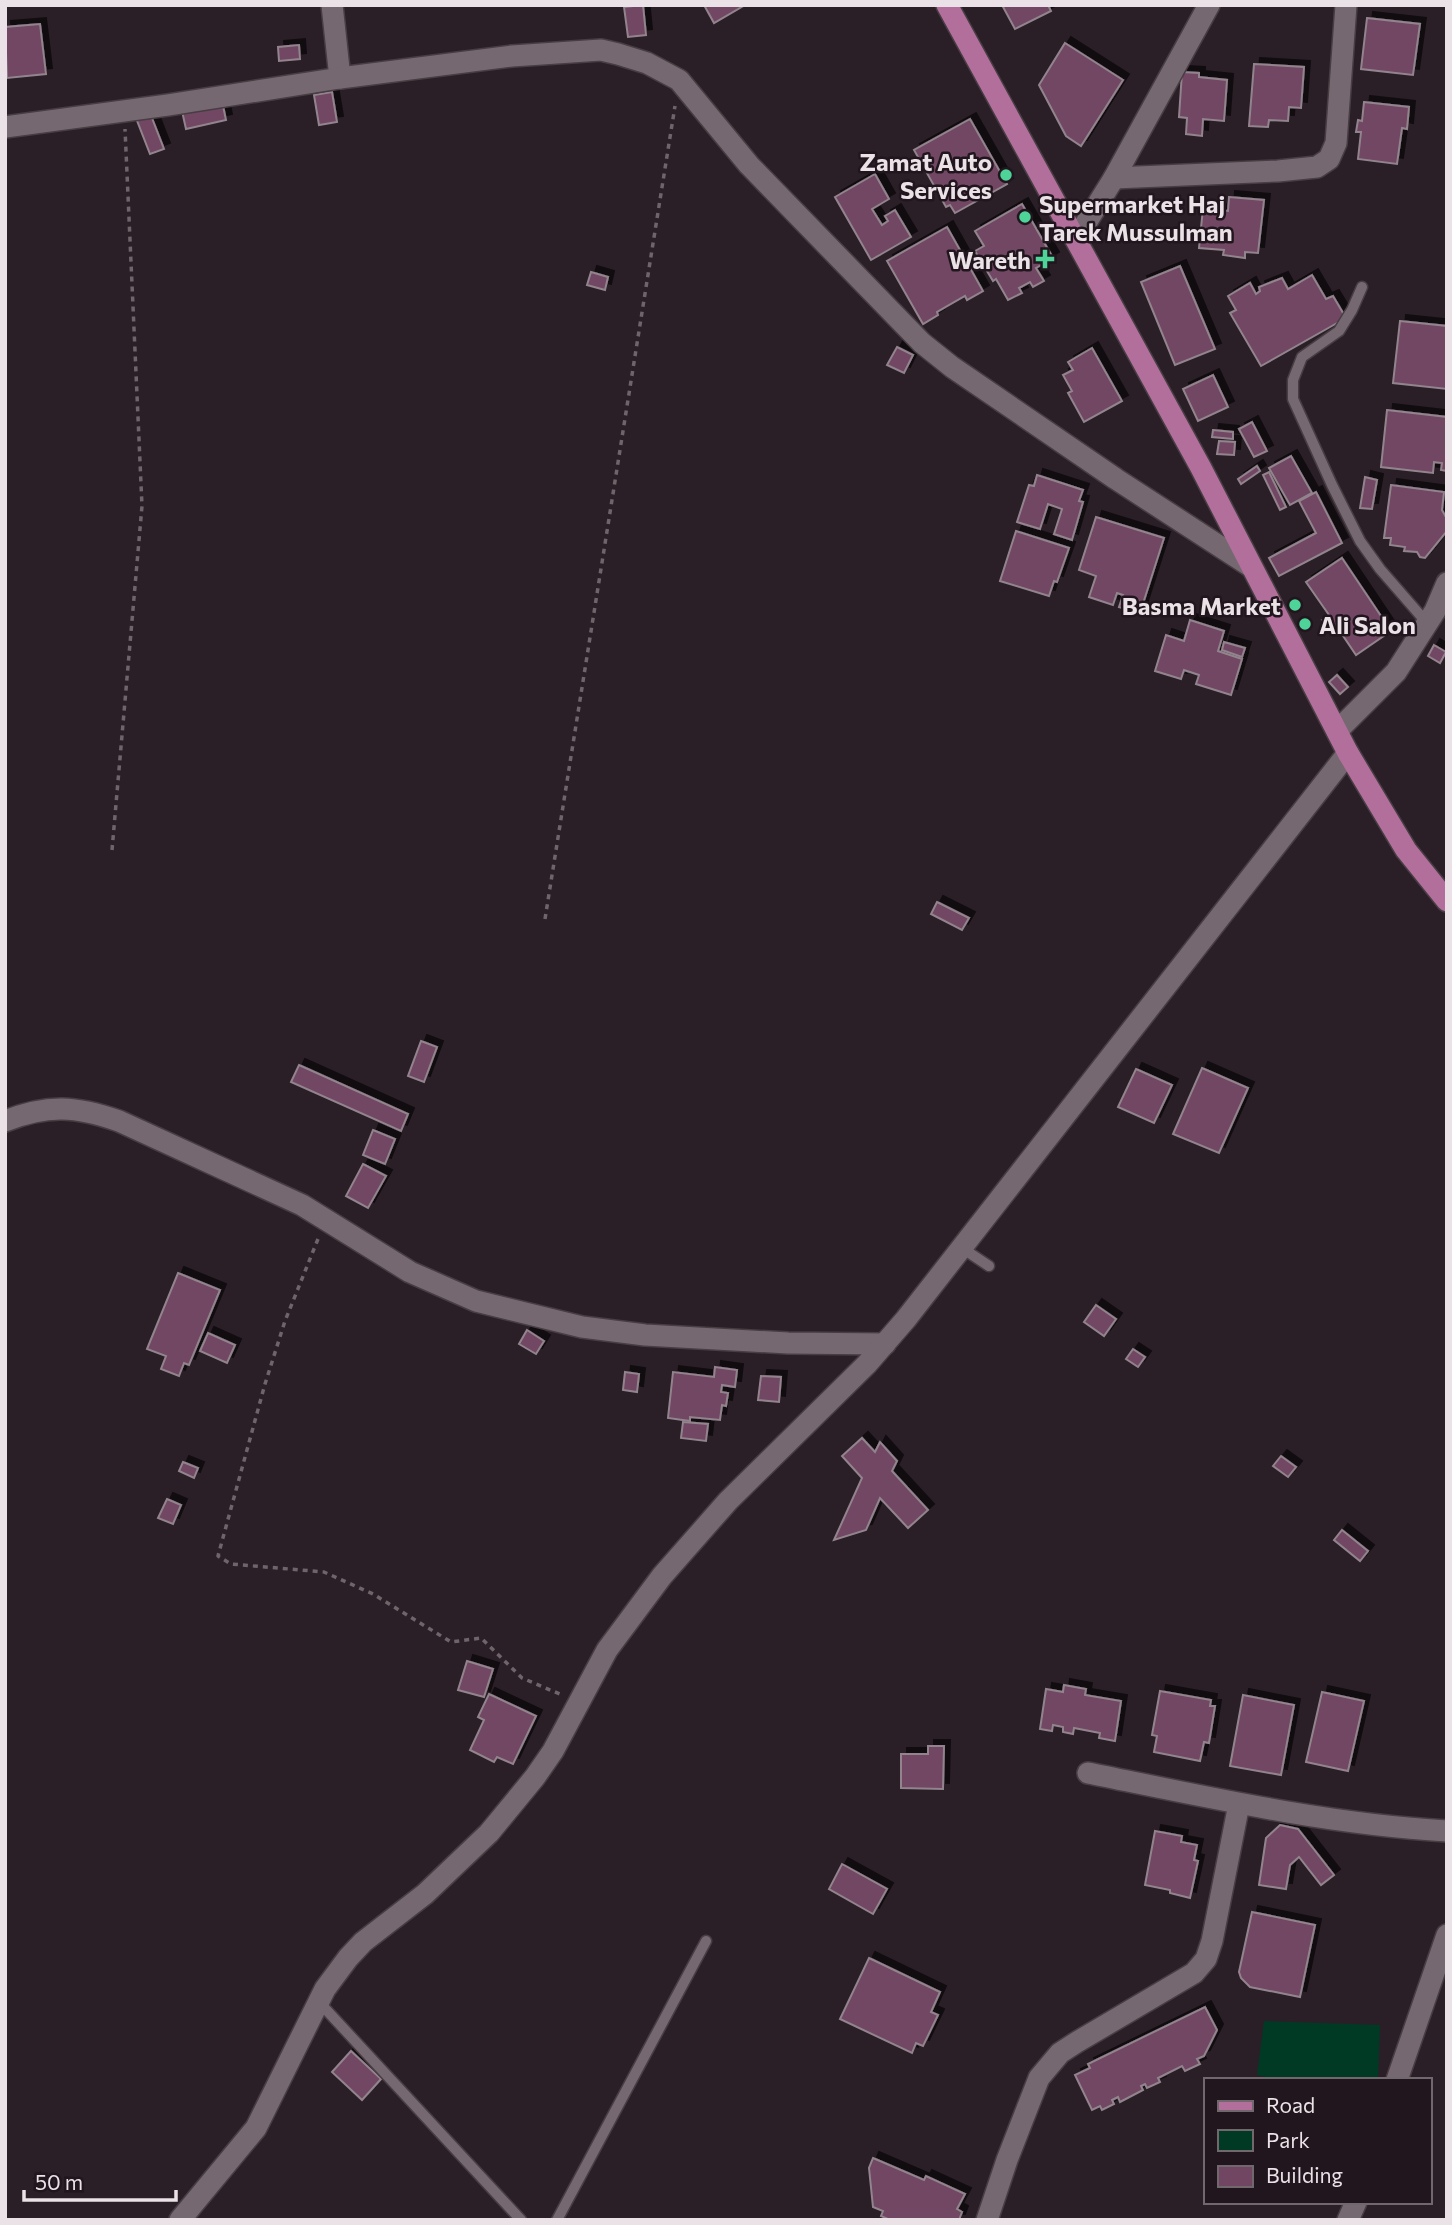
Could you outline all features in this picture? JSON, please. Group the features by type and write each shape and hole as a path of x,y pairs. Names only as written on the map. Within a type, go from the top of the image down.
{"main road":[{"path":"947,5 1201,468 1348,753 1406,850 1447,901"}],"street":[{"path":"332,5 340,78"},
{"path":"1076,239 1114,178 1209,5"},
{"path":"1114,178 1278,171 1317,167 1329,159 1336,143 1346,5"},
{"path":"5,127 512,56 601,50 647,62 679,80 749,165 922,343 952,367 1116,479 1251,566"},
{"path":"1338,730 1396,672 1427,624 1447,583"},
{"path":"180,2220 256,2128 319,2002 348,1958 363,1942 425,1894 489,1833 553,1751 607,1650 662,1576 728,1501 885,1345 1348,753"},
{"path":"5,1121 22,1115 66,1108 91,1111 119,1121 302,1205 411,1272 476,1301 527,1315 645,1335 885,1345"},
{"path":"1088,1773 1239,1804 1383,1828 1447,1831"},
{"path":"986,2220 1029,2102 1039,2078 1049,2064 1077,2042 1194,1973 1206,1959 1212,1941 1239,1804"},
{"path":"1398,2078 1447,1935"},
{"path":"1348,2220 1355,2204"}],"lane":[{"path":"1362,287 1339,331 1302,357 1293,380 1293,399 1360,541 1427,624"},
{"path":"962,1248 989,1266"},
{"path":"557,2220 706,1941"},
{"path":"319,2002 521,2220"}],"path":[{"path":"545,919 679,80"},
{"path":"112,850 142,506 124,111"},
{"path":"326,1220 285,1321 218,1556 231,1564 324,1572 340,1578 373,1594 451,1642 481,1638 522,1678 580,1703"}],"green space":[{"path":"1264,2021 1380,2025 1378,2078 1270,2078 1257,2075"}],"building":[{"path":"643,5 646,35 628,37 624,7"},
{"path":"704,5 745,5 714,23"},
{"path":"1002,5 1048,5 1051,11 1015,29"},
{"path":"1367,18 1420,24 1413,75 1361,69"},
{"path":"40,24 46,74 7,78 5,27"},
{"path":"1065,43 1123,80 1081,146 1066,136 1039,85"},
{"path":"299,45 300,59 279,61 278,47"},
{"path":"1254,64 1304,67 1301,108 1289,107 1288,121 1269,120 1268,127 1249,126"},
{"path":"1182,72 1227,80 1224,121 1203,119 1202,136 1186,134 1187,118 1179,117"},
{"path":"332,92 337,122 319,125 314,95"},
{"path":"222,101 226,120 186,129 182,111"},
{"path":"1364,102 1409,107 1407,129 1402,128 1397,164 1358,159 1361,132 1356,132 1358,120 1362,121"},
{"path":"150,113 164,149 150,154 136,118"},
{"path":"970,119 1007,184 955,213 950,205 946,207 914,150"},
{"path":"875,174 889,199 872,209 882,225 888,221 885,216 895,210 911,237 871,260 835,197"},
{"path":"1229,197 1264,200 1258,253 1245,252 1245,258 1223,255 1224,250 1199,248 1203,208 1228,211"},
{"path":"1022,204 1053,258 1036,268 1044,281 1033,287 1030,282 1019,288 1022,293 1008,300 975,251 984,246 975,231"},
{"path":"947,227 983,291 967,300 965,296 937,312 938,315 923,324 887,261"},
{"path":"1180,266 1215,349 1175,365 1141,282"},
{"path":"591,272 608,277 605,290 587,285"},
{"path":"1312,275 1326,299 1333,296 1346,318 1261,366 1230,313 1236,310 1228,296 1250,283 1256,294 1260,291 1259,287 1282,278 1288,289"},
{"path":"1400,321 1447,326 1447,389 1393,383"},
{"path":"897,347 913,355 904,373 887,365"},
{"path":"1092,348 1122,401 1084,422 1068,393 1072,391 1063,375 1073,370 1068,362"},
{"path":"1213,375 1228,407 1198,421 1183,389"},
{"path":"1387,410 1447,417 1447,471 1441,470 1442,463 1434,462 1433,473 1381,467"},
{"path":"1252,422 1267,451 1254,457 1239,429"},
{"path":"1213,430 1233,432 1233,439 1212,437"},
{"path":"1219,441 1235,442 1234,455 1217,454"},
{"path":"1291,456 1312,493 1290,505 1269,468"},
{"path":"1257,466 1260,471 1241,484 1238,479"},
{"path":"1269,472 1286,507 1280,510 1263,475"},
{"path":"1037,475 1083,490 1079,501 1083,502 1072,540 1054,534 1062,509 1048,504 1040,529 1017,522 1029,485 1034,486"},
{"path":"1365,477 1377,480 1372,509 1360,508"},
{"path":"1391,485 1444,492 1442,510 1447,519 1447,531 1425,558 1420,557 1417,552 1404,551 1405,547 1390,545 1391,538 1384,538"},
{"path":"1316,492 1342,543 1279,576 1269,558 1316,533 1299,501"},
{"path":"1096,517 1164,538 1140,613 1119,607 1123,595 1117,593 1113,605 1089,597 1096,576 1079,570"},
{"path":"1016,531 1069,548 1049,596 1000,581"},
{"path":"1342,558 1391,631 1356,655 1335,624 1328,629 1322,620 1329,615 1306,582"},
{"path":"1190,620 1224,631 1218,651 1242,659 1231,695 1196,684 1199,675 1184,670 1181,679 1155,671 1166,635 1184,641"},
{"path":"1224,642 1245,648 1242,657 1222,650"},
{"path":"1434,645 1446,652 1440,663 1428,656"},
{"path":"1337,675 1348,687 1340,694 1329,682"},
{"path":"937,902 969,918 962,930 931,914"},
{"path":"421,1041 437,1047 424,1082 408,1076"},
{"path":"299,1065 408,1114 401,1131 291,1082"},
{"path":"1202,1068 1248,1088 1219,1153 1173,1134"},
{"path":"1136,1069 1172,1085 1154,1123 1118,1107"},
{"path":"373,1130 395,1139 385,1164 363,1155"},
{"path":"363,1164 386,1176 368,1208 346,1196"},
{"path":"178,1273 220,1290 189,1365 184,1363 179,1376 161,1369 166,1356 147,1349"},
{"path":"1096,1305 1116,1319 1104,1336 1084,1322"},
{"path":"527,1330 544,1341 536,1354 519,1344"},
{"path":"208,1333 235,1345 227,1363 200,1351"},
{"path":"1133,1349 1145,1357 1138,1367 1126,1359"},
{"path":"715,1367 737,1370 735,1387 722,1385 721,1392 728,1393 726,1406 722,1405 720,1420 690,1417 690,1421 668,1418 673,1372 714,1377"},
{"path":"625,1372 639,1374 637,1392 623,1390"},
{"path":"761,1376 781,1377 779,1402 758,1400"},
{"path":"683,1422 708,1424 706,1441 681,1438"},
{"path":"862,1438 875,1452 880,1442 897,1461 892,1471 928,1510 908,1528 880,1498 866,1530 834,1540 862,1478 842,1456"},
{"path":"1281,1456 1296,1467 1288,1477 1273,1466"},
{"path":"183,1462 198,1468 194,1478 179,1471"},
{"path":"167,1499 181,1505 173,1524 158,1518"},
{"path":"1342,1530 1368,1551 1360,1561 1334,1540"},
{"path":"467,1661 493,1669 484,1697 458,1690"},
{"path":"1064,1685 1086,1689 1085,1695 1121,1701 1115,1741 1099,1738 1100,1733 1074,1728 1073,1734 1063,1732 1063,1727 1053,1725 1052,1731 1040,1729 1046,1689 1063,1692"},
{"path":"1160,1691 1211,1700 1210,1706 1215,1706 1209,1743 1204,1742 1200,1761 1154,1752 1157,1736 1152,1735"},
{"path":"1322,1692 1364,1701 1348,1771 1306,1762"},
{"path":"489,1694 536,1716 513,1764 497,1757 494,1762 470,1750 484,1720 478,1717"},
{"path":"1243,1695 1294,1705 1281,1775 1230,1766"},
{"path":"928,1746 944,1746 943,1789 901,1788 901,1754 928,1754"},
{"path":"1280,1825 1298,1829 1334,1875 1321,1885 1299,1857 1290,1865 1286,1889 1259,1885 1266,1838"},
{"path":"1155,1831 1182,1836 1181,1842 1197,1845 1194,1860 1198,1861 1190,1898 1170,1893 1170,1890 1145,1885"},
{"path":"842,1864 887,1889 873,1914 829,1889"},
{"path":"1252,1912 1315,1925 1300,1997 1250,1987 1241,1978 1239,1972"},
{"path":"869,1958 940,1992 931,2012 938,2015 923,2046 916,2043 912,2053 840,2019"},
{"path":"1205,2007 1217,2030 1204,2056 1197,2059 1200,2064 1185,2071 1182,2066 1158,2078 1160,2082 1147,2088 1145,2084 1141,2086 1143,2090 1120,2102 1118,2097 1112,2100 1114,2104 1102,2110 1100,2106 1092,2110 1075,2075 1090,2068 1088,2064"},
{"path":"351,2051 381,2079 362,2100 332,2072"},
{"path":"873,2158 924,2180 926,2176 965,2194 957,2209 962,2212 959,2220 890,2220 881,2216 883,2211 873,2207 869,2168"}],"place":[{"name":"Zamat Auto Services","path":"1006,175"},
{"name":"Supermarket Haj Tarek Mussulman","path":"1025,217"},
{"name":"Wareth","path":"1045,259"},
{"name":"Basma Market","path":"1295,605"},
{"name":"Ali Salon","path":"1305,624"}]}
